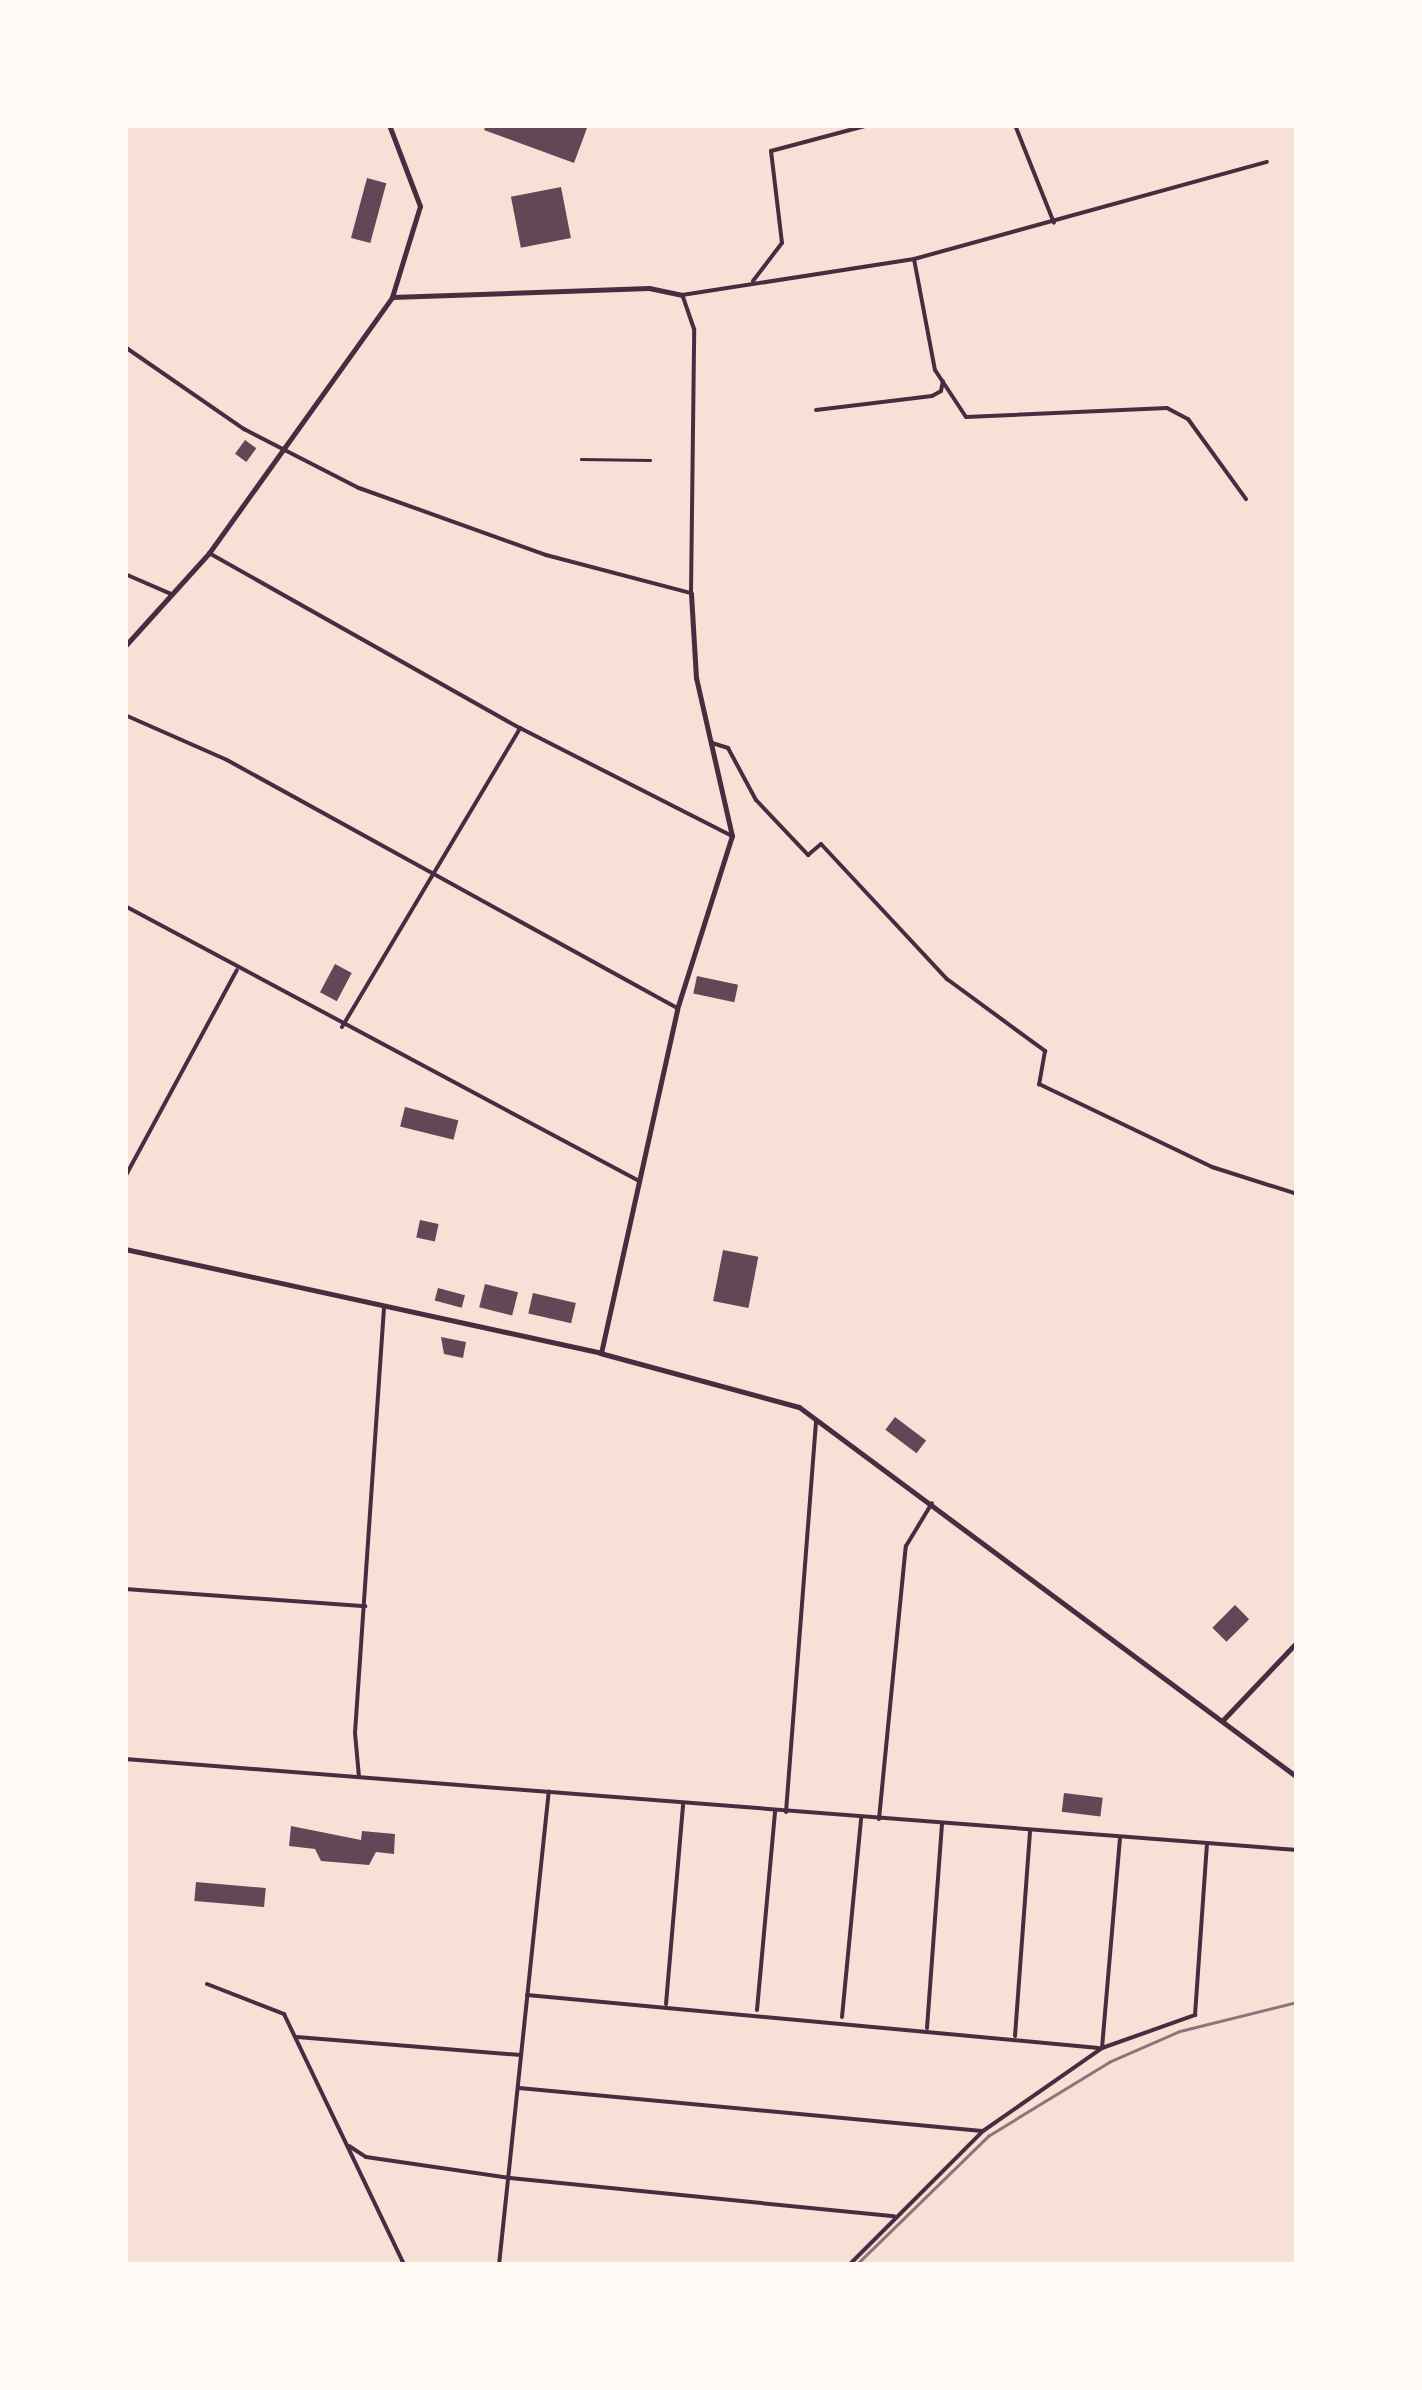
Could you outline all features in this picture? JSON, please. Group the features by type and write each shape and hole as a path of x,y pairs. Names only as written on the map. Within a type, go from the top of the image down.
{"street":[{"path":"125,646 209,553 281,446 392,297 420,193 389,125"},
{"path":"753,282 782,243 771,151 868,125"},
{"path":"1016,125 1054,223"},
{"path":"392,297 633,288 682,295 914,259 1267,162"},
{"path":"816,410 942,392 943,381 914,259"},
{"path":"600,1354 678,1009 732,836 696,678 691,593 694,329 682,295"},
{"path":"125,347 244,429 359,488 481,534 691,593"},
{"path":"943,381 966,417 1167,408 1188,419 1246,499"},
{"path":"582,459 650,460"},
{"path":"209,553 520,728 732,836"},
{"path":"125,574 173,595"},
{"path":"125,715 227,760 430,877 678,1009"},
{"path":"342,1027 520,728"},
{"path":"712,743 728,748 756,800 808,855 822,844 947,979 1045,1051 1039,1084 1212,1167 1297,1194"},
{"path":"125,906 342,1027 637,1180"},
{"path":"125,1177 237,969"},
{"path":"125,1249 761,1393 816,1418 1297,1777"},
{"path":"359,1777 355,1733 384,1306"},
{"path":"786,1812 816,1418"},
{"path":"880,1819 906,1546 932,1503"},
{"path":"125,1589 365,1606"},
{"path":"1222,1721 1297,1642"},
{"path":"125,1759 1297,1850"},
{"path":"499,2265 549,1792"},
{"path":"666,2004 683,1803"},
{"path":"757,2011 775,1810"},
{"path":"842,2020 861,1818"},
{"path":"927,2028 942,1824"},
{"path":"1015,2036 1030,1831"},
{"path":"1102,2048 1120,1838"},
{"path":"849,2265 894,2216 984,2131 1102,2048 1196,2016 1207,1845"},
{"path":"207,1984 284,2014 404,2265"},
{"path":"527,1994 757,2011 1102,2048"},
{"path":"297,2037 522,2055"},
{"path":"519,2088 984,2131"},
{"path":"350,2146 366,2157 510,2178 894,2216"}],"building":[{"path":"486,125 587,128 574,163 484,130"},
{"path":"367,178 386,183 370,243 351,238"},
{"path":"561,187 571,238 521,248 511,197"},
{"path":"245,440 256,448 246,462 235,454"},
{"path":"335,964 352,973 337,1001 320,992"},
{"path":"697,976 738,985 734,1002 693,994"},
{"path":"405,1107 458,1120 454,1140 400,1126"},
{"path":"420,1220 439,1224 435,1242 416,1238"},
{"path":"723,1250 758,1257 748,1308 713,1301"},
{"path":"485,1284 518,1292 512,1316 479,1307"},
{"path":"438,1288 465,1295 462,1308 435,1301"},
{"path":"533,1293 576,1303 571,1323 528,1313"},
{"path":"441,1337 466,1342 463,1358 444,1354"},
{"path":"895,1417 926,1440 917,1453 885,1430"},
{"path":"1235,1605 1249,1619 1227,1642 1212,1628"},
{"path":"1064,1793 1103,1798 1100,1817 1062,1812"},
{"path":"291,1826 361,1840 362,1831 395,1834 394,1854 376,1852 369,1865 321,1861 315,1849 289,1846"},
{"path":"196,1882 266,1888 264,1907 194,1901"}],"railway":[{"path":"856,2265 988,2136 1109,2062 1180,2031 1297,2002"}]}
